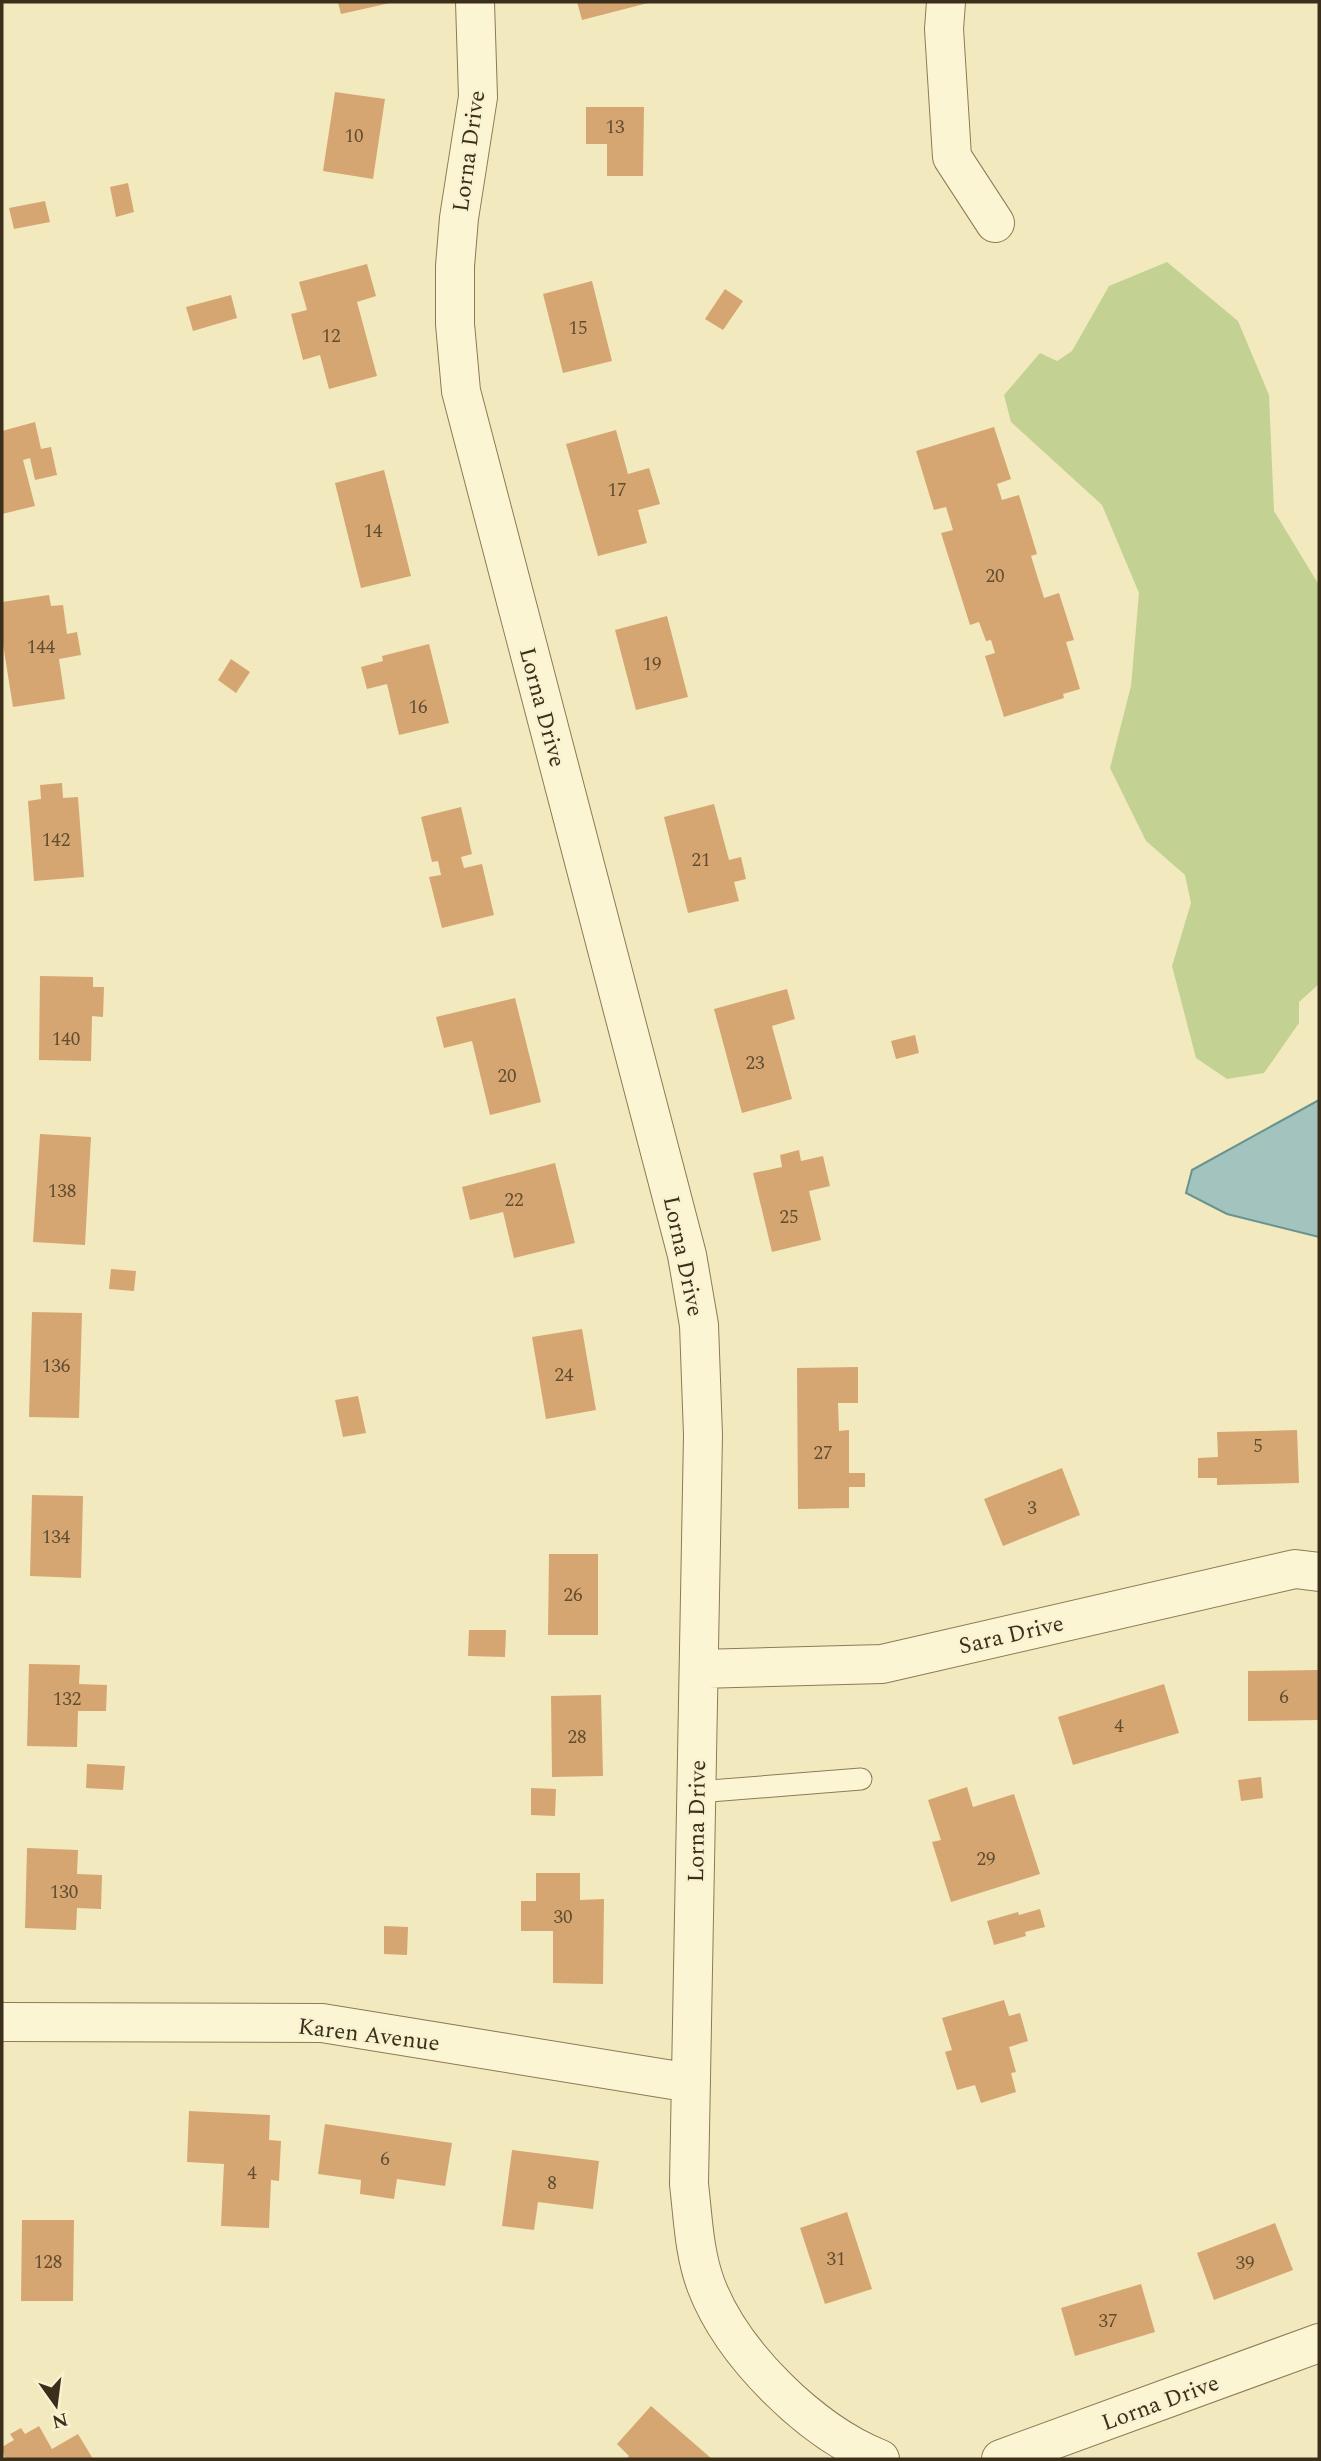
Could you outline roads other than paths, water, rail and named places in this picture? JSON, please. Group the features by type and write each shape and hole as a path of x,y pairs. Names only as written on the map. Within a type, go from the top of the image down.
{"street":[{"name":"Lorna Drive","path":"475,2 478,97 458,218 455,266 454,324 461,391 692,1275 699,1325 703,1407 689,2184 697,2251 705,2283 716,2309 748,2356 792,2402 841,2439 880,2459"},
{"path":"946,2 944,29 952,157 995,223"},
{"name":"Sara Drive","path":"699,1669 882,1664 1295,1569 1319,1572"},
{"name":"Karen Avenue","path":"2,2022 322,2023 691,2083"},
{"name":"Lorna Drive","path":"1001,2459 1319,2343"}],"lane":[{"path":"697,1791 861,1779"}],"water":[{"path":"1319,1100 1319,1237 1227,1214 1186,1193 1192,1170"}]}
